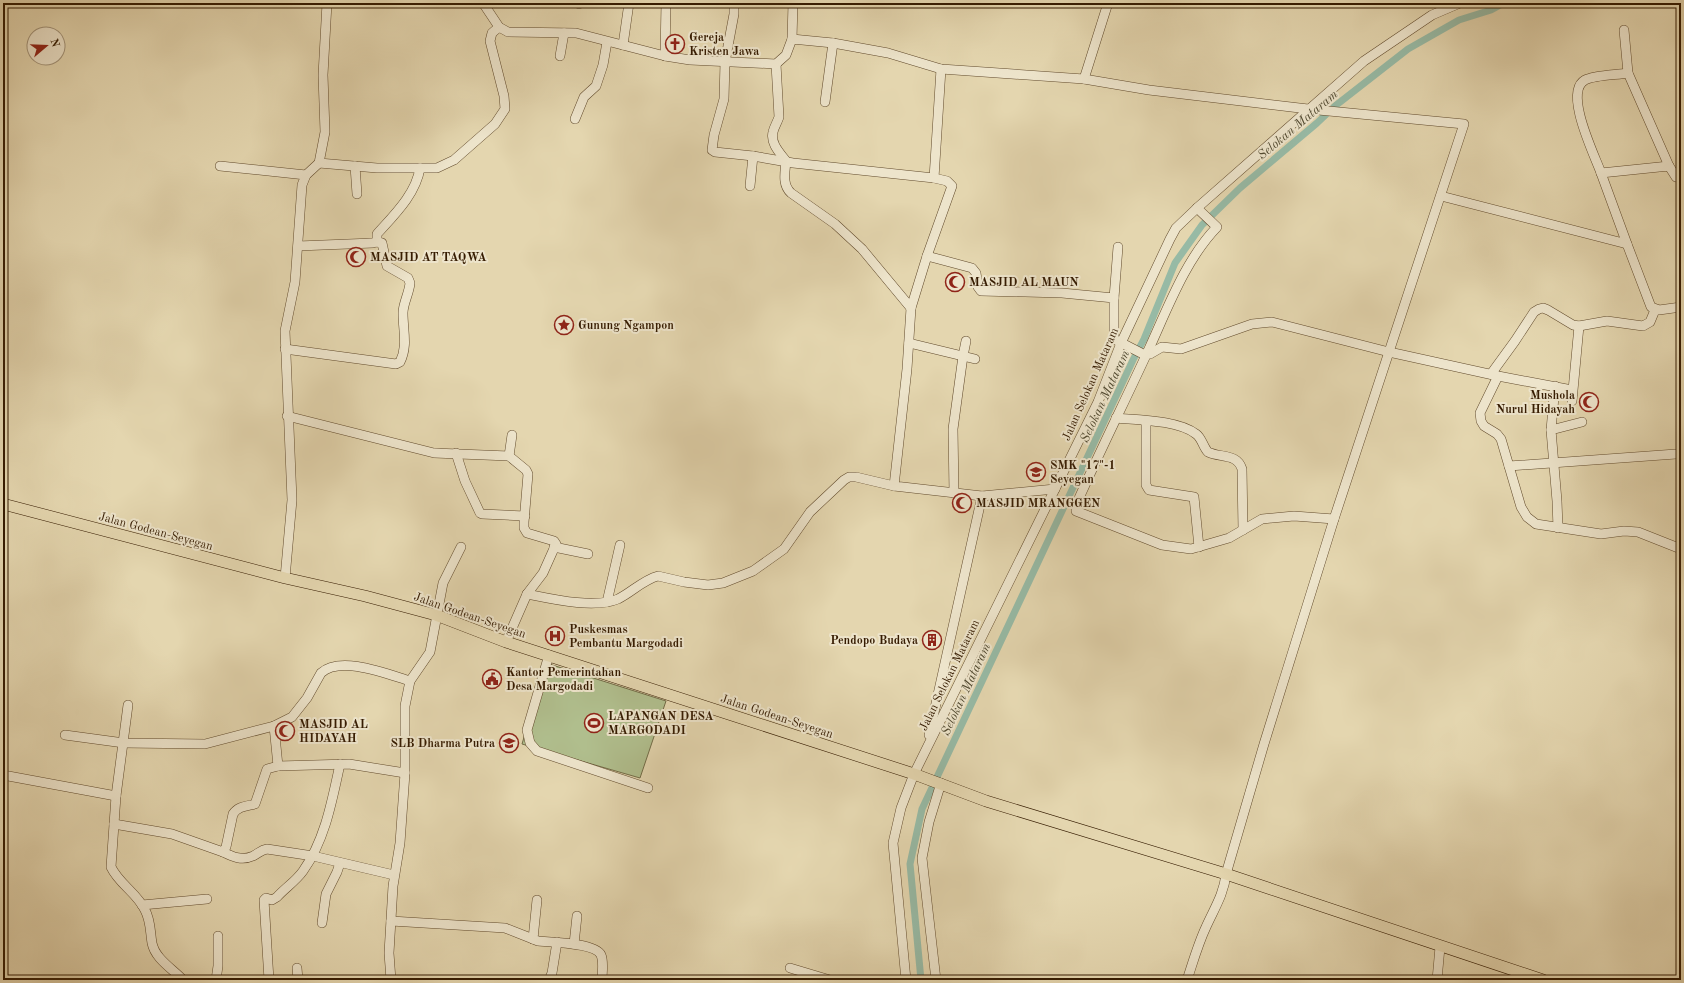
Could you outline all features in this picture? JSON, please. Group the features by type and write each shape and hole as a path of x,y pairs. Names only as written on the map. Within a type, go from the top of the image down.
{"main road":[{"name":"Jalan Godean-Seyegan","path":"3,504 285,578 365,596 436,615 506,642 917,775 986,801 1226,874 1440,947 1484,959 1543,980"}],"street":[{"path":"285,578 292,500 287,416 285,331 293,295 302,185 306,175 319,163 325,132 323,75 326,3"},
{"path":"483,3 499,27 508,32 576,33 665,56 690,60 776,64 786,55 792,38 793,3"},
{"path":"623,45 629,3"},
{"path":"665,56 666,3"},
{"path":"734,3 734,14 725,62 724,99 717,123 712,150 715,152 786,161 934,178 947,181 952,186 927,256 911,308 909,343 894,486"},
{"path":"1084,80 1108,3"},
{"name":"Jalan Selokan Mataram","path":"906,980 893,842 901,808 917,775 926,749 1098,402 1121,344 1176,228 1201,211 1308,109 1364,61 1432,15 1460,3"},
{"path":"319,163 377,168 437,168 454,160 496,124 506,106 490,41 492,33 499,27"},
{"path":"1624,30 1628,73 1669,166 1676,177 1681,178"},
{"path":"560,56 564,33"},
{"path":"792,38 833,43 888,53 941,69 1084,80 1149,90 1342,113 1464,124 1334,519 1264,744 1226,874 1222,893 1206,928 1187,980"},
{"path":"575,119 584,97 596,86 603,65 607,42"},
{"path":"825,102 833,43"},
{"path":"776,64 779,113 772,139 775,146 786,161 784,181 788,190 835,224 862,249 911,308"},
{"path":"934,178 941,69"},
{"path":"1628,73 1586,80 1580,85 1577,107 1648,303 1654,310"},
{"path":"750,186 753,156"},
{"path":"220,166 306,175"},
{"path":"356,166 357,194"},
{"path":"1601,173 1669,166"},
{"path":"377,242 377,234 401,207 418,180 420,168"},
{"path":"1441,196 1627,244"},
{"path":"1201,211 1217,227 1196,254 1174,295 1145,354 1076,505 1076,511 1162,545 1191,549 1229,538 1257,521 1283,516 1305,516 1334,519"},
{"path":"285,349 396,364 400,362 404,351 405,340 403,313 410,283 408,278 387,266 383,244 377,242 298,246"},
{"path":"1118,248 1113,337 1121,344 1145,354 1162,348 1185,348 1252,324 1272,322 1389,352 1572,390"},
{"path":"927,256 972,268 976,273 978,287 981,291 1026,292 1114,298"},
{"path":"1654,310 1681,307"},
{"path":"1654,310 1650,322 1643,326 1607,321 1579,329 1548,310 1539,308 1534,312 1494,375 1480,413 1481,421 1484,426 1497,434 1500,439 1521,507 1527,517 1536,524 1601,534 1624,531 1638,532 1681,549"},
{"path":"1572,401 1579,329"},
{"path":"909,343 964,350 975,359"},
{"path":"954,493 953,429 964,350"},
{"path":"1555,386 1551,430 1558,528"},
{"path":"287,416 434,453 509,456 526,470 528,474 524,528 527,533 554,541 556,544 543,573 527,594 506,642"},
{"path":"1116,418 1146,421 1188,429 1197,434 1208,452 1234,458 1238,461 1242,469 1243,530"},
{"path":"1146,421 1146,485 1149,490 1194,497 1196,500 1199,547"},
{"path":"1551,430 1582,422"},
{"path":"509,456 512,435"},
{"path":"456,453 465,481 480,513 525,516"},
{"path":"1509,466 1676,454"},
{"path":"527,594 574,602 608,602 624,596 658,576 684,582 708,585 723,583 753,571 784,549 810,512 849,477 856,477 894,486 982,496 1055,489"},
{"path":"926,749 982,496"},
{"path":"608,602 620,545"},
{"path":"391,980 389,953 394,875 400,843 405,773 405,706 410,681 430,652 443,583 461,547"},
{"path":"554,547 588,554"},
{"path":"549,655 527,730 530,743 537,751 648,788"},
{"path":"65,735 124,743 205,744 274,726 292,717 301,707 321,673 325,669 341,666 353,666 410,681"},
{"path":"128,705 116,796 111,867 115,876 142,905 149,922 152,943 160,959 183,980"},
{"path":"274,726 278,766"},
{"path":"269,980 264,900 266,898 272,900 277,897 302,872 313,856 332,800 340,764"},
{"path":"223,852 226,847 228,833 235,810 255,804 267,769 278,766 349,764 405,773"},
{"path":"3,776 116,796"},
{"path":"936,980 922,858 929,822 940,783"},
{"path":"114,824 172,834 236,858 244,859 254,856 261,850 267,849 313,856 394,875"},
{"path":"322,923 326,894 340,863"},
{"path":"142,905 207,899"},
{"path":"533,939 537,900"},
{"path":"574,944 577,916"},
{"path":"391,921 505,928 533,939 574,944 597,950 601,953 602,958 602,980"},
{"path":"216,980 218,966 218,936"},
{"path":"549,980 552,973 557,942"},
{"path":"1437,980 1440,947"},
{"path":"297,968 298,980"},
{"path":"790,968 830,980"}],"green space":[{"name":"LAPANGAN DESA MARGODADI","path":"546,663 666,701 640,778 522,744"}],"waterway":[{"name":"Selokan Mataram","path":"921,980 910,864 922,809 1144,339 1175,263 1202,225 1240,188 1335,106 1408,49 1459,20 1491,10 1504,3"}],"place":[{"name":"Gereja Kristen Jawa","path":"675,44"},
{"name":"MASJID AT TAQWA","path":"356,257"},
{"name":"MASJID AL MAUN","path":"955,282"},
{"name":"Gunung Ngampon","path":"564,325"},
{"name":"Mushola Nurul Hidayah","path":"1589,402"},
{"name":"SMK \"17\"-1 Seyegan","path":"1036,472"},
{"name":"MASJID MRANGGEN","path":"962,503"},
{"name":"Puskesmas Pembantu Margodadi","path":"555,636"},
{"name":"Pendopo Budaya","path":"932,640"},
{"name":"Kantor Pemerintahan Desa Margodadi","path":"492,679"},
{"name":"LAPANGAN DESA MARGODADI","path":"594,723"},
{"name":"MASJID AL HIDAYAH","path":"285,731"},
{"name":"SLB Dharma Putra","path":"509,743"}]}
